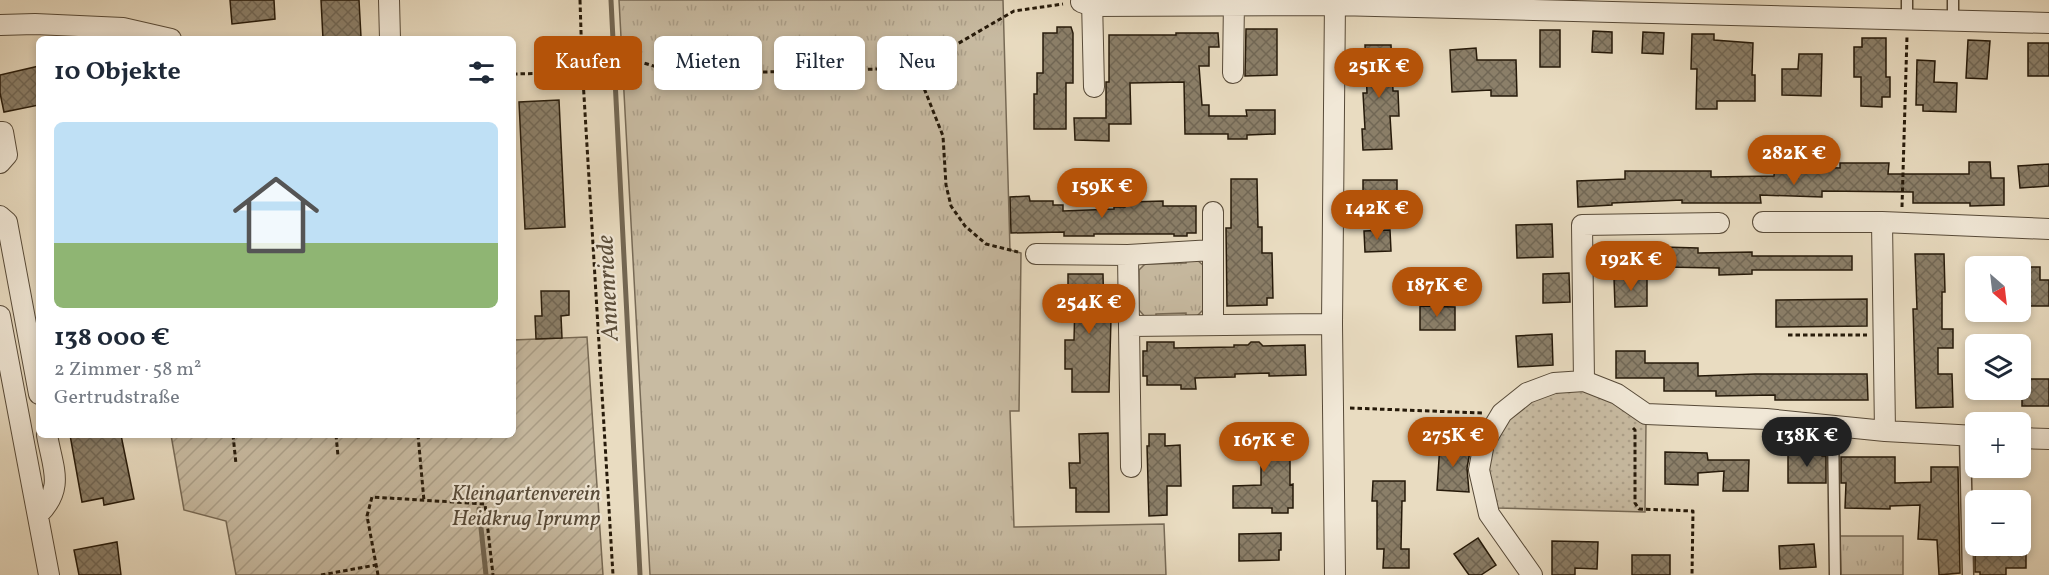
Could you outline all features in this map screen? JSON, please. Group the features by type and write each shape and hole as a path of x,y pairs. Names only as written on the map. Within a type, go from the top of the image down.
{"street":[{"path":"389,0 390,36"},
{"path":"1094,87 1088,3 1335,3 1907,10 1953,21 2049,23"},
{"path":"1233,73 1234,3"},
{"path":"1335,3 1332,324 1335,575"},
{"path":"0,25 35,24 108,33 123,28 158,36"},
{"path":"0,132 3,132 7,155 0,163"},
{"path":"1213,212 1213,324"},
{"path":"0,216 7,222 36,378"},
{"path":"1584,381 1582,225 1719,222"},
{"path":"1763,222 1882,222 2049,229"},
{"path":"1882,222 1885,431"},
{"path":"1036,254 1128,255 1213,250"},
{"path":"1128,255 1131,467"},
{"path":"0,316 49,575"},
{"path":"1130,326 1332,324"},
{"path":"1532,575 1489,514 1479,470 1484,442 1502,413 1527,393 1554,383 1584,381 1617,394 1646,414 1766,419 1885,431 1965,435"},
{"path":"38,515 50,503 56,484 48,438"},
{"path":"2031,438 2049,439"}],"lane":[{"path":"1953,0 1953,21"},
{"path":"1833,426 1835,575"},
{"path":"1968,575 1969,478"}],"path":[{"path":"580,0 581,36"},
{"path":"957,44 1014,11 1047,6"},
{"path":"1902,223 1907,10"},
{"path":"642,62 676,73 689,74 877,69"},
{"path":"516,74 534,74"},
{"path":"584,90 613,575"},
{"path":"925,90 943,136 946,185 951,206 965,226 986,244 1021,253 1036,254"},
{"path":"1788,335 1883,335"},
{"path":"1333,408 1502,413"},
{"path":"1639,409 1628,423 1635,430 1635,503 1639,509 1694,511 1692,575"},
{"path":"233,438 236,464"},
{"path":"336,438 338,456"},
{"path":"418,438 424,501"},
{"path":"378,575 367,516 372,497 485,504 493,575"},
{"path":"321,575 376,565"}],"green space":[{"path":"619,0 1003,0 1010,250 1021,253 1019,411 1010,411 1014,527 1164,524 1166,575 650,575 624,90 642,90 642,36 621,36"},
{"path":"1186,259 1196,259 1204,266 1205,308 1195,318 1186,319 1186,313 1156,314 1156,319 1147,319 1139,310 1139,270 1145,264 1186,263"},
{"name":"Kleingartenverein Heidkrug Iprump","path":"587,337 603,575 236,575 226,521 184,510 172,438 516,438 516,340"},
{"path":"1559,390 1586,391 1602,395 1646,423 1645,512 1498,508 1490,482 1489,469 1494,443 1500,431 1521,406"},
{"path":"1840,536 1903,536 1903,575 1841,575"}],"building":[{"path":"230,0 274,0 275,19 232,24"},
{"path":"321,0 359,0 361,36 323,36"},
{"path":"1057,27 1071,27 1073,33 1073,83 1066,83 1066,129 1034,129 1034,94 1037,94 1037,73 1043,73 1043,33 1057,33"},
{"path":"1246,29 1277,29 1277,75 1245,76"},
{"path":"1540,30 1560,30 1560,67 1540,67"},
{"path":"1593,31 1612,32 1612,53 1592,52"},
{"path":"1643,32 1664,33 1663,54 1642,53"},
{"path":"1176,33 1218,33 1219,47 1209,47 1209,66 1199,66 1202,105 1209,105 1209,116 1247,116 1246,110 1275,110 1275,134 1247,135 1247,139 1228,139 1228,134 1185,134 1184,82 1130,83 1131,124 1109,124 1109,141 1075,140 1074,118 1106,118 1109,35 1176,35"},
{"path":"1692,34 1714,34 1714,40 1753,43 1752,75 1755,75 1755,101 1717,101 1717,109 1696,109 1697,69 1691,69"},
{"path":"1862,38 1886,38 1886,77 1890,77 1890,97 1882,97 1882,107 1861,106 1861,77 1854,77 1854,47 1862,47"},
{"path":"1968,40 1990,41 1987,79 1966,78"},
{"path":"2028,43 2049,43 2049,76 2028,76"},
{"path":"1365,45 1391,45 1393,91 1398,91 1399,116 1390,116 1392,149 1363,150 1362,129 1365,129 1363,93 1367,93"},
{"path":"1476,48 1477,60 1516,60 1517,96 1491,96 1491,90 1452,92 1450,50"},
{"path":"1799,54 1822,54 1821,96 1782,95 1782,69 1798,69"},
{"path":"1917,60 1935,61 1934,82 1957,83 1956,112 1923,111 1923,105 1916,105"},
{"path":"36,67 36,106 4,112 0,93 0,75"},
{"path":"559,100 565,227 525,229 519,102"},
{"path":"1969,162 1990,162 1991,178 2004,178 2004,205 1913,203 1913,192 1822,191 1822,197 1760,195 1761,203 1682,203 1682,200 1578,207 1577,181 1625,179 1625,171 1711,171 1711,177 1774,176 1775,166 1840,168 1840,163 1889,163 1888,174 1969,174"},
{"path":"2049,164 2049,186 2020,188 2018,166"},
{"path":"1231,179 1257,179 1258,227 1262,227 1262,253 1272,253 1273,298 1267,298 1267,305 1227,306 1226,228 1231,228"},
{"path":"1363,180 1397,180 1397,203 1363,203"},
{"path":"1029,196 1030,201 1053,201 1053,205 1063,205 1063,211 1114,209 1114,207 1125,207 1129,202 1163,201 1163,206 1196,206 1196,233 1187,233 1187,236 1094,234 1094,236 1064,236 1064,232 1011,233 1010,197"},
{"path":"1552,224 1553,257 1517,258 1516,225"},
{"path":"1390,230 1391,251 1365,252 1364,231"},
{"path":"1663,247 1698,248 1698,253 1752,252 1752,256 1852,256 1852,270 1752,270 1752,274 1719,275 1719,268 1663,267"},
{"path":"1915,254 1944,254 1945,292 1942,292 1942,329 1953,329 1953,348 1938,348 1938,374 1952,374 1953,407 1916,408 1913,309 1917,309"},
{"path":"2031,267 2040,267 2040,280 2049,280 2049,306 2031,306"},
{"path":"1569,273 1570,302 1543,303 1543,274"},
{"path":"1068,274 1103,274 1104,318 1111,318 1109,392 1072,392 1072,369 1065,369 1065,340 1074,340 1075,301 1068,301"},
{"path":"1614,278 1647,278 1647,306 1615,307"},
{"path":"541,291 569,291 569,315 561,316 562,338 536,339 535,316 542,316"},
{"path":"1867,299 1867,326 1776,327 1776,300"},
{"path":"1420,306 1455,307 1455,330 1420,330"},
{"path":"1552,334 1553,365 1518,367 1516,336"},
{"path":"1147,342 1174,342 1174,348 1234,347 1234,345 1248,345 1251,342 1259,342 1263,346 1305,345 1306,375 1269,376 1269,373 1195,378 1196,389 1181,389 1181,385 1147,385 1147,376 1143,376 1143,351 1147,351"},
{"path":"1616,351 1645,351 1645,363 1698,363 1698,376 1867,374 1868,400 1775,400 1775,395 1716,396 1716,391 1664,391 1664,378 1616,378"},
{"path":"2031,379 2049,379 2049,406 2022,406 2022,400 2031,400"},
{"path":"1237,425 1256,425 1255,437 1273,437 1272,447 1290,447 1290,485 1293,484 1293,508 1288,508 1288,513 1272,513 1272,508 1233,508 1233,486 1261,485 1261,460 1235,459"},
{"path":"1108,433 1109,512 1076,512 1076,488 1070,488 1069,463 1080,463 1079,434"},
{"path":"1149,434 1165,434 1165,446 1180,445 1181,486 1167,486 1167,515 1149,516 1147,446 1149,446"},
{"path":"71,438 122,438 134,499 104,505 103,498 82,502"},
{"path":"1440,444 1471,446 1467,468 1469,492 1437,490"},
{"path":"1665,452 1707,453 1708,460 1749,460 1748,491 1723,491 1724,471 1698,473 1698,485 1665,484"},
{"path":"1788,453 1822,453 1822,456 1826,456 1826,483 1788,483"},
{"path":"1841,457 1895,457 1895,483 1931,482 1931,467 1958,467 1960,573 1939,575 1937,540 1918,539 1920,505 1890,506 1890,509 1845,508 1846,483 1841,483"},
{"path":"1373,481 1405,481 1405,501 1402,501 1401,549 1409,549 1409,568 1383,568 1384,549 1377,549 1377,501 1372,501"},
{"path":"1281,533 1279,560 1239,561 1239,534"},
{"path":"1478,538 1496,565 1481,575 1469,575 1454,554"},
{"path":"1552,541 1598,542 1597,569 1575,568 1575,575 1552,575"},
{"path":"117,542 121,575 79,575 74,550"},
{"path":"1814,544 1816,567 1780,569 1779,546"},
{"path":"1632,555 1670,555 1670,575 1632,575"},
{"path":"1975,556 2026,556 2026,568 2006,568 2006,575 1980,575 1980,572 1975,572"}],"waterway":[{"name":"Annenriede","path":"611,0 640,575"},
{"path":"479,509 486,575"}]}
